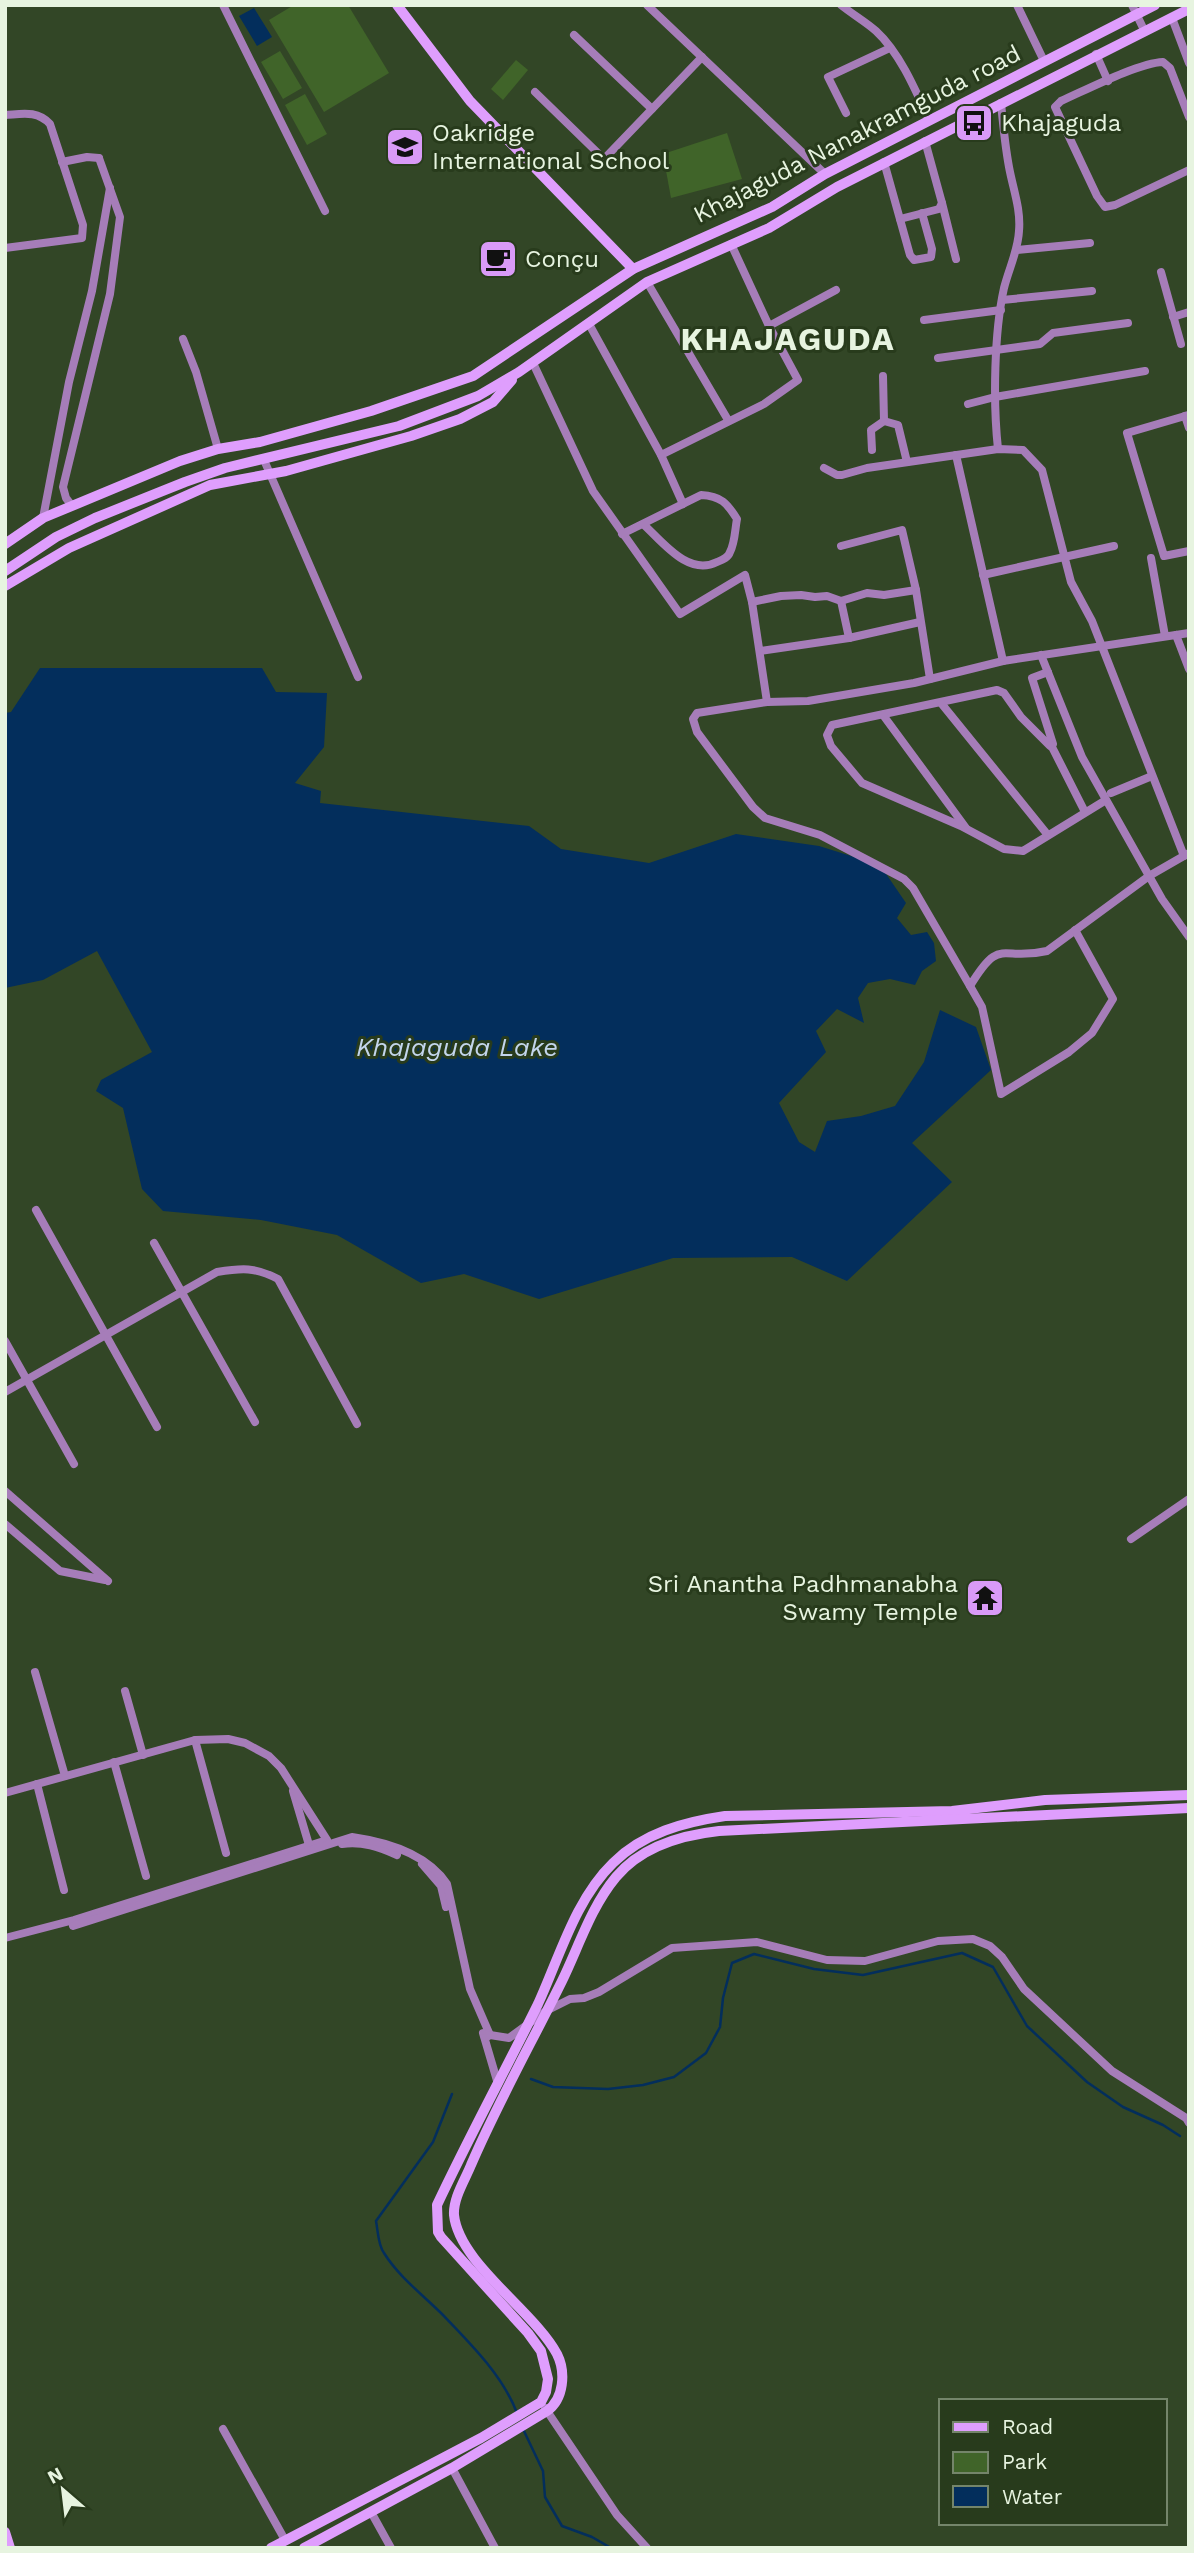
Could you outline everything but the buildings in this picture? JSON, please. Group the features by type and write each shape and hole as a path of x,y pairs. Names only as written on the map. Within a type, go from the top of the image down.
{"main road":[{"path":"397,5 470,101 634,269"},
{"name":"Khajaguda Nanakramguda road","path":"5,544 43,518 180,461 218,449 292,434 371,411 473,376 634,269 772,207 825,174 1044,61 1135,10 1155,5"},
{"name":"Khajaguda Nanakramguda road","path":"5,571 56,537 157,493 219,470 417,420 478,396 519,372 648,282 769,229 884,162 1189,9"},
{"path":"5,586 69,548 220,481 286,471 411,436 460,419 493,402 519,372"},
{"path":"157,493 161,508"},
{"path":"271,2548 558,2400 562,2377 557,2354 460,2236 456,2227 455,2202 497,2092 575,1920 589,1894 612,1863 636,1844 691,1821 750,1815 952,1811 1045,1800 1189,1795"},
{"path":"544,2407 548,2379 541,2351 438,2232 437,2205 497,2092 546,2011 600,1899 617,1876 633,1861 665,1843 691,1834 760,1828 1189,1808"},
{"path":"304,2548 452,2468 514,2424"},
{"path":"5,2532 10,2548"}],"street":[{"path":"223,5 325,211"},
{"path":"647,5 825,174"},
{"path":"841,5 877,32 890,48 919,97 929,120"},
{"path":"1017,5 1044,61"},
{"path":"1135,10 1145,32"},
{"path":"1172,18 1189,63"},
{"path":"574,35 652,109"},
{"path":"846,113 828,77 890,48"},
{"path":"1096,54 1108,81"},
{"path":"535,92 604,159 702,57"},
{"path":"1189,117 1170,68 1163,62 1154,62 1108,81 1061,101 1055,107 1097,196 1105,207 1115,205 1189,170"},
{"path":"998,449 995,397 1001,310 1004,287 1017,250 1019,212 1009,167 1000,103"},
{"path":"5,116 29,113 45,119 53,132 83,225 82,238 5,248"},
{"path":"925,141 956,259"},
{"path":"63,164 99,159 120,217 110,294 63,487 72,506"},
{"path":"884,162 914,260 931,257 932,249 922,214"},
{"path":"43,518 69,382 92,291 110,186"},
{"path":"900,219 939,209 942,203"},
{"path":"1017,250 1090,243"},
{"path":"661,455 764,404 798,380 769,326 731,244"},
{"path":"1161,272 1181,345"},
{"path":"648,282 728,420"},
{"path":"769,326 836,290"},
{"path":"1002,300 1092,292"},
{"path":"924,320 1001,310"},
{"path":"1173,317 1189,312"},
{"path":"938,358 1040,344 1054,333 1128,323"},
{"path":"589,324 661,455 683,504"},
{"path":"183,339 196,372 218,449"},
{"path":"533,362 582,472 607,514 680,614 745,575 752,602 766,702"},
{"path":"968,404 1145,371"},
{"path":"883,376 884,421"},
{"path":"1189,428 1187,415 1127,433 1164,556 1189,551"},
{"path":"872,450 871,430 884,421"},
{"path":"884,421 898,425 907,462"},
{"path":"824,468 842,475 867,468 998,449 1023,450 1042,471 1071,582 1092,621 1152,776 1186,855 1149,876 1047,951 1027,954 1002,952 991,956 970,986"},
{"path":"956,455 1003,661"},
{"path":"264,460 358,677"},
{"path":"622,534 701,495 715,496 731,509 737,519 731,552 726,558 712,565 701,566 676,556 643,524"},
{"path":"841,547 902,530 916,590 930,679"},
{"path":"983,575 1114,545"},
{"path":"1151,558 1166,636"},
{"path":"752,602 801,595 827,596 841,601 874,592 884,595 916,590"},
{"path":"841,601 849,638"},
{"path":"760,651 849,638 920,622"},
{"path":"1075,930 1113,999 1092,1033 1069,1052 1001,1094 982,1007 914,888 904,879 820,835 765,818 742,792 693,724 693,719 697,713 766,702 808,701 930,679 1003,661 1189,633"},
{"path":"1176,635 1189,669"},
{"path":"1041,655 1082,757 1109,797 1162,899 1189,937"},
{"path":"1048,672 1031,678 1053,744 1051,746"},
{"path":"1085,812 1051,746 1021,717 1004,693 997,690 832,725 827,735 831,746 862,783 967,829 1004,849 1023,851 1109,797 1152,776"},
{"path":"940,703 1047,835"},
{"path":"883,715 967,829"},
{"path":"36,1210 157,1427"},
{"path":"154,1243 255,1422"},
{"path":"5,1392 217,1272 239,1268 262,1270 278,1279 357,1424"},
{"path":"5,1341 74,1464"},
{"path":"5,1491 108,1581 60,1571 5,1524"},
{"path":"1131,1539 1189,1499"},
{"path":"35,1672 65,1776"},
{"path":"125,1690 143,1755"},
{"path":"5,1793 195,1740 214,1738 245,1743 269,1756 290,1782 328,1842"},
{"path":"195,1740 226,1853"},
{"path":"114,1762 146,1876"},
{"path":"290,1782 309,1845"},
{"path":"37,1784 64,1890"},
{"path":"5,1938 74,1920 309,1845 352,1837 376,1840 424,1860 438,1870 447,1884 470,1989 487,2036 497,2092"},
{"path":"5,1944 80,1924 328,1842"},
{"path":"487,2036 509,2038 546,2011 570,1999 584,1998 599,1992 671,1948 757,1942 827,1960 865,1961 938,1941 973,1938 990,1946 1002,1957 1024,1989 1112,2071 1186,2118 1189,2123"},
{"path":"544,2407 617,2515 647,2548"},
{"path":"223,2429 285,2540"},
{"path":"452,2468 495,2548"},
{"path":"371,2512 391,2548"}],"green space":[{"path":"294,5 348,5 389,73 324,112 269,20"},
{"path":"280,51 302,88 283,99 261,62"},
{"path":"516,60 528,70 503,100 491,89"},
{"path":"305,94 327,134 307,145 285,105"},
{"path":"727,133 742,179 671,198 663,154"}],"water":[{"path":"254,8 272,37 257,46 239,16"},
{"name":"Khajaguda Lake","path":"40,668 262,668 276,692 327,693 324,747 295,783 321,791 320,803 529,826 561,849 649,863 736,834 819,846 880,865 906,903 897,918 911,935 927,932 934,943 936,961 922,971 915,985 890,979 868,983 858,998 864,1023 837,1009 816,1031 826,1052 779,1103 799,1142 815,1152 827,1121 861,1116 895,1106 924,1062 940,1010 976,1027 991,1070 912,1143 952,1182 847,1281 792,1257 673,1258 539,1299 464,1274 421,1283 337,1235 261,1220 163,1211 142,1189 123,1108 96,1091 101,1080 152,1052 97,951 43,980 5,988 5,713 11,712"}],"waterway":[{"path":"531,2079 553,2087 608,2089 643,2085 674,2077 706,2053 720,2027 723,1998 732,1963 754,1954 814,1969 863,1975 962,1953 993,1967 1027,2026 1087,2082 1123,2107 1180,2136"},
{"path":"452,2094 433,2142 376,2221 379,2242 397,2270 485,2361 503,2386 517,2413"},
{"path":"523,2429 543,2471 545,2497 562,2526 592,2537 611,2548"}],"place":[{"name":"Khajaguda","path":"974,123"},
{"name":"Oakridge International School","path":"405,147"},
{"name":"Conçu","path":"498,259"},
{"name":"Sri Anantha Padhmanabha Swamy Temple","path":"985,1598"}],"district":[{"name":"KHAJAGUDA","path":"788,339"}]}
